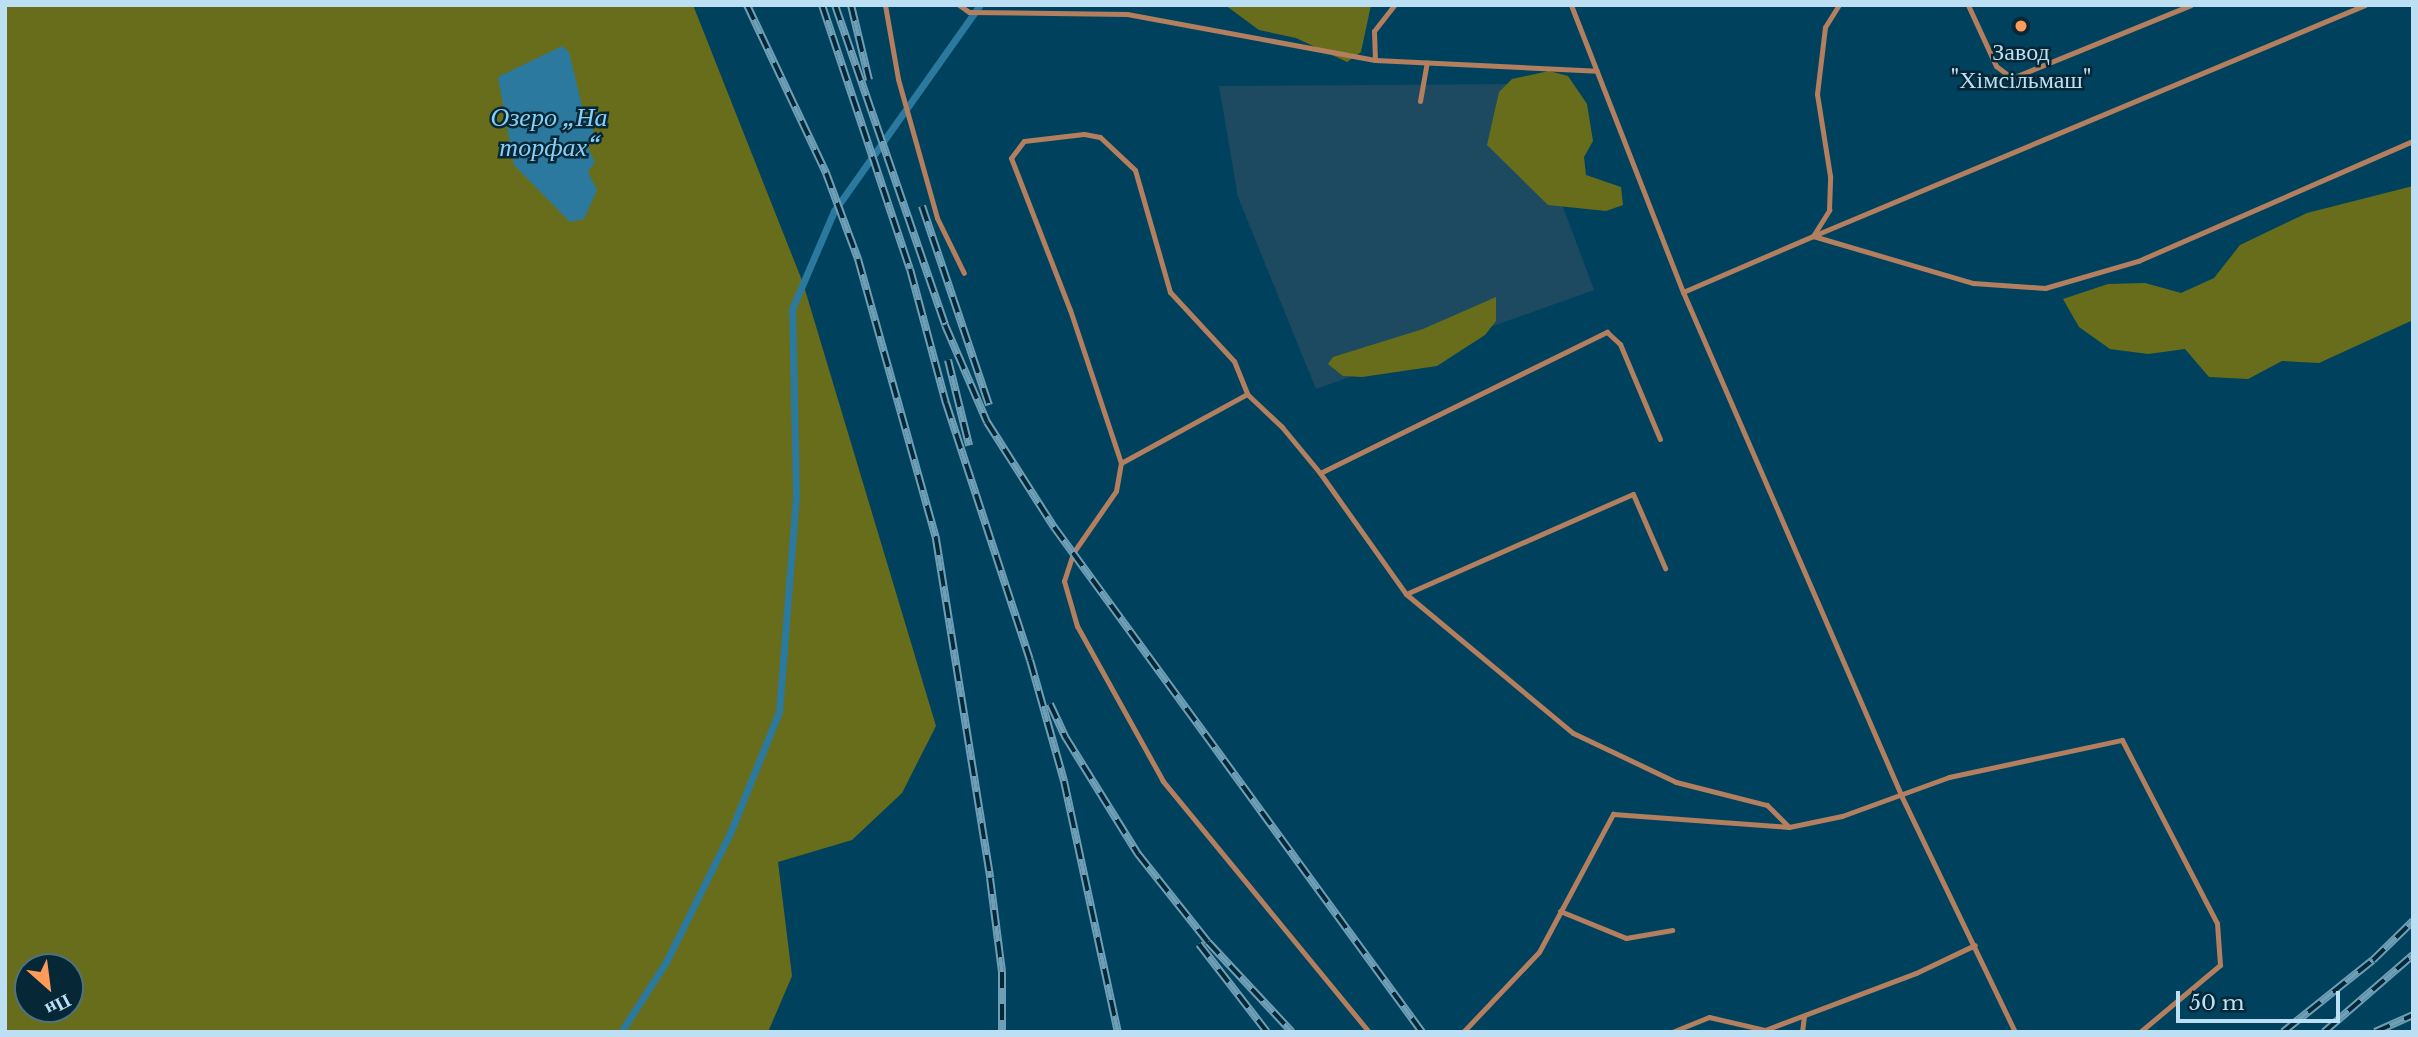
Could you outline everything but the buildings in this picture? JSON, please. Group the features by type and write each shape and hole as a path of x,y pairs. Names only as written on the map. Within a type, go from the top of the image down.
{"lane":[{"path":"885,5 898,79 937,219 964,273"},
{"path":"959,5 969,12 1127,14 1375,60 1597,71"},
{"path":"1375,60 1374,31 1394,5"},
{"path":"1571,5 1683,292 1902,797 2015,1032"},
{"path":"1813,236 1829,210 1830,176 1817,94 1825,27 1839,5"},
{"path":"1968,5 1996,66 2012,78 2191,5"},
{"path":"1683,292 2365,5"},
{"path":"1420,101 1427,63"},
{"path":"1369,1032 1163,781 1077,626 1064,581 1073,553 1116,491 1121,463 1070,310 1011,158 1024,141 1084,134 1100,137 1135,170 1170,292 1234,361 1247,394 1282,426 1320,473 1406,594 1573,733 1676,782 1766,805 1789,827"},
{"path":"1813,236 1973,283 2045,288 2138,261 2413,141"},
{"path":"1320,473 1607,332 1620,344 1660,439"},
{"path":"1121,463 1247,394"},
{"path":"1406,594 1633,494 1665,568"},
{"path":"1462,1032 1539,952 1613,814 1789,827 1902,797 1949,777 2122,740 2217,923 2220,965 2140,1032"},
{"path":"1560,911 1626,938 1672,930"},
{"path":"1672,1032 1709,1017 1765,1030 1975,945"},
{"path":"1802,1032 1804,1016"}],"shaded area":[{"path":"5,5 693,5 803,283 936,726 902,793 852,840 778,862 792,976 768,1032 5,1032"},
{"path":"1225,5 1371,5 1361,52 1347,62 1296,38 1259,30"},
{"path":"1549,71 1568,76 1587,104 1593,141 1584,157 1586,175 1621,187 1623,205 1606,211 1548,205 1487,145 1499,92 1512,79"},
{"path":"1517,84 1594,290 1316,389 1238,197 1219,86"},
{"path":"2413,186 2413,320 2319,363 2282,361 2248,379 2209,377 2185,349 2148,354 2110,349 2079,327 2063,299 2108,284 2145,283 2181,293 2214,278 2240,245 2307,213"},
{"path":"1496,297 1496,321 1485,335 1437,366 1362,377 1343,376 1328,364 1333,357 1423,329"}],"water":[{"name":"Озеро „На торфах“","path":"562,46 569,52 582,106 595,134 588,148 595,162 588,172 597,190 584,219 570,222 514,165 498,77"}],"waterway":[{"path":"621,1032 666,962 730,833 779,712 796,495 792,309 834,211 980,5"}],"railway":[{"path":"747,5 826,173 858,259 936,539 990,878 1002,972 1002,1032"},
{"path":"822,5 910,269 946,403 1030,660 1064,781 1118,1032"},
{"path":"835,5 945,325 987,422 1054,527 1422,1032"},
{"path":"851,5 869,80"},
{"path":"922,206 989,405"},
{"path":"948,360 969,445"},
{"path":"1050,704 1066,738 1138,854 1208,942 1292,1032"},
{"path":"2283,1032 2373,960 2413,921"},
{"path":"1199,944 1267,1032"},
{"path":"2324,1032 2413,955"},
{"path":"2375,1032 2413,1015"}],"place":[{"name":"Завод \"Хімсільмаш\"","path":"2021,26"}]}
